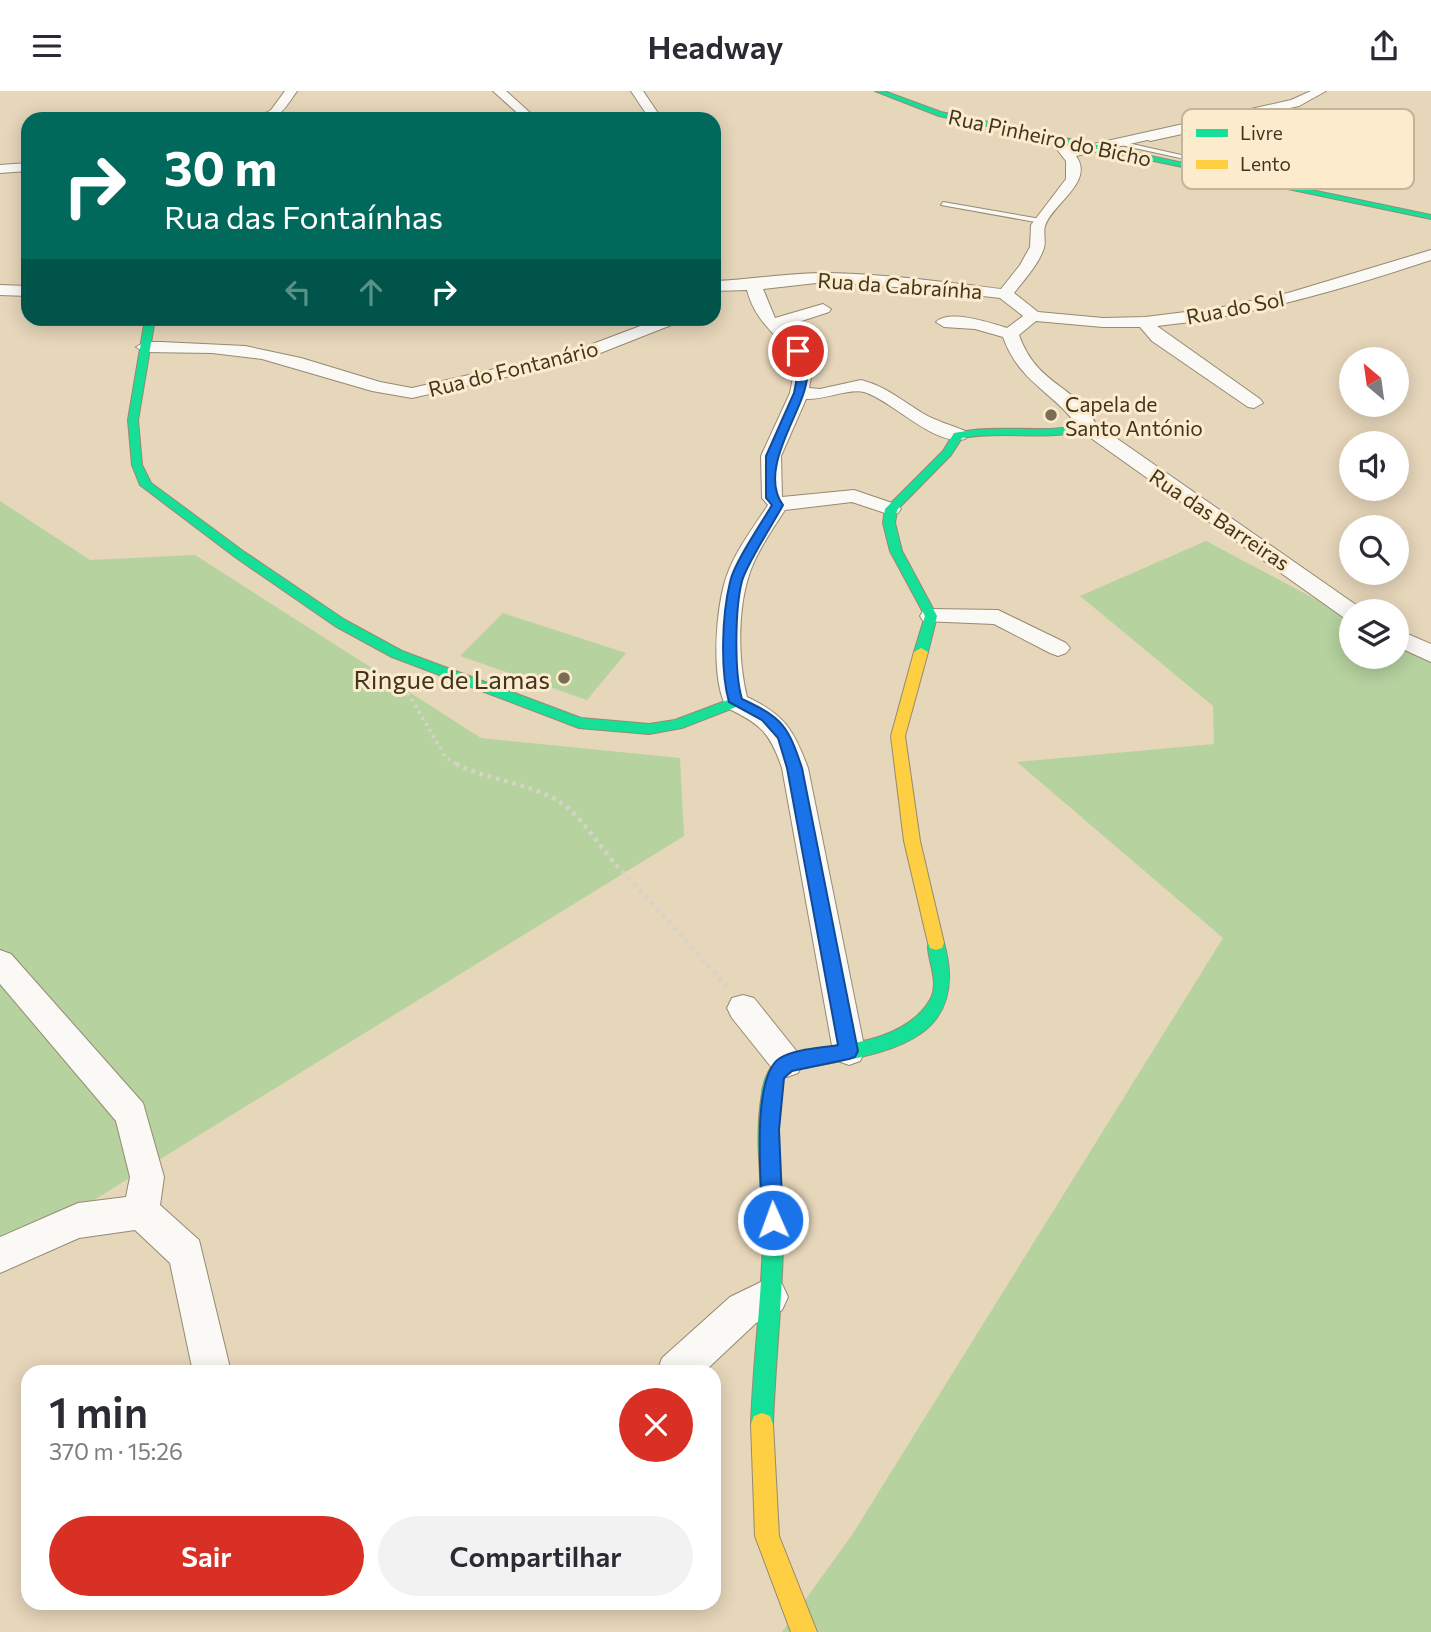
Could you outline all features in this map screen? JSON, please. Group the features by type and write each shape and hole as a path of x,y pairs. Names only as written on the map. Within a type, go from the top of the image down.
{"street":[{"path":"276,112 291,91"},
{"path":"499,91 523,112"},
{"path":"637,91 651,112"},
{"name":"Rua Pinheiro do Bicho","path":"878,91 939,114 1182,164"},
{"path":"1268,109 1295,103 1320,91"},
{"path":"1067,154 1182,128"},
{"path":"944,322 976,324 1010,334 1033,316 1005,294 1037,247 1036,237 1041,221 1073,179 1073,160 1054,138"},
{"path":"0,169 21,168"},
{"name":"Rua Pinheiro do Bicho","path":"1299,189 1431,217"},
{"name":"Rua do Sol","path":"1033,316 1081,321 1144,322 1272,301 1366,277 1431,255"},
{"name":"Rua da Cabraínha","path":"721,285 754,285 825,277 924,284 1005,294"},
{"path":"754,285 760,310 805,362 799,393 771,456 772,498 778,505"},
{"path":"0,290 21,291"},
{"path":"771,325 823,309"},
{"path":"1144,322 1158,337 1254,403"},
{"path":"148,326 132,420 137,465 146,485 239,554 340,623 397,654 579,723 649,729 677,725 736,702 767,716 784,737 791,758 849,1051"},
{"name":"Rua do Fontanário","path":"145,347 184,346 274,356 389,391 412,393 579,355 655,326"},
{"name":"Rua das Barreiras","path":"1010,334 1015,351 1032,375 1064,398 1086,419 1088,427 1225,521 1339,604"},
{"path":"799,393 820,394 861,385 881,393 918,418 958,435 1003,429 1070,433 1082,432 1088,427"},
{"path":"804,1632 767,1536 761,1453 763,1362 773,1243 770,1130 772,1086 776,1073 787,1063 883,1043 906,1033 938,1004 943,971 912,841 898,736 931,616 893,541 888,520 891,509 947,453 958,435"},
{"path":"778,505 854,496 891,509"},
{"path":"736,702 731,686 731,638 736,580 778,505"},
{"path":"931,616 998,617 1058,648"},
{"path":"1409,643 1431,654"},
{"path":"0,963 131,1114 147,1177 141,1212"},
{"path":"743,1008 787,1063"},
{"path":"0,1255 78,1221 141,1212"},
{"path":"141,1212 186,1253 210,1365"},
{"path":"684,1365 743,1310 769,1297"}],"lane":[{"path":"1100,147 1182,132"},
{"path":"1123,144 1182,157"},
{"path":"943,204 1041,221"}],"path":[{"path":"383,646 446,758 470,771 544,794 569,809 624,875 684,936 743,1008"}],"green space":[{"path":"0,501 90,560 195,555 481,738 680,758 684,836 0,1258"},
{"path":"1206,541 1339,612 1339,669 1409,669 1409,649 1431,661 1431,1632 782,1632 852,1535 1223,938 1017,762 1214,744 1213,706 1080,596"},
{"name":"Ringue de Lamas","path":"503,613 626,653 587,700 460,656"}],"traffic: fast":[{"path":"878,91 939,114 1182,165"},
{"path":"1297,189 1431,217"},
{"path":"149,326 133,420 137,465 146,485 239,554 340,623 397,654 579,723 649,729 677,725 736,702"},
{"path":"921,652 931,616 896,551 889,523 891,509 947,453 958,435 990,431 1040,434 1088,427"},
{"path":"762,1424 773,1241 768,1122 773,1081 787,1063 849,1052 893,1039 912,1030 927,1018 938,1002 942,987 936,943"}],"traffic: slow":[{"path":"921,652 898,736 912,841 936,943"},
{"path":"762,1424 767,1536 804,1632"}],"place":[{"name":"Capela de Santo António","path":"1051,415"},
{"name":"Ringue de Lamas","path":"564,678"}],"route":[{"path":"773,1220 770,1130 772,1086 776,1073 787,1063 849,1051 794,768 784,737 767,716 736,702 731,686 731,638 736,580 778,505 772,498 771,456 799,393 805,362 798,351"}]}
